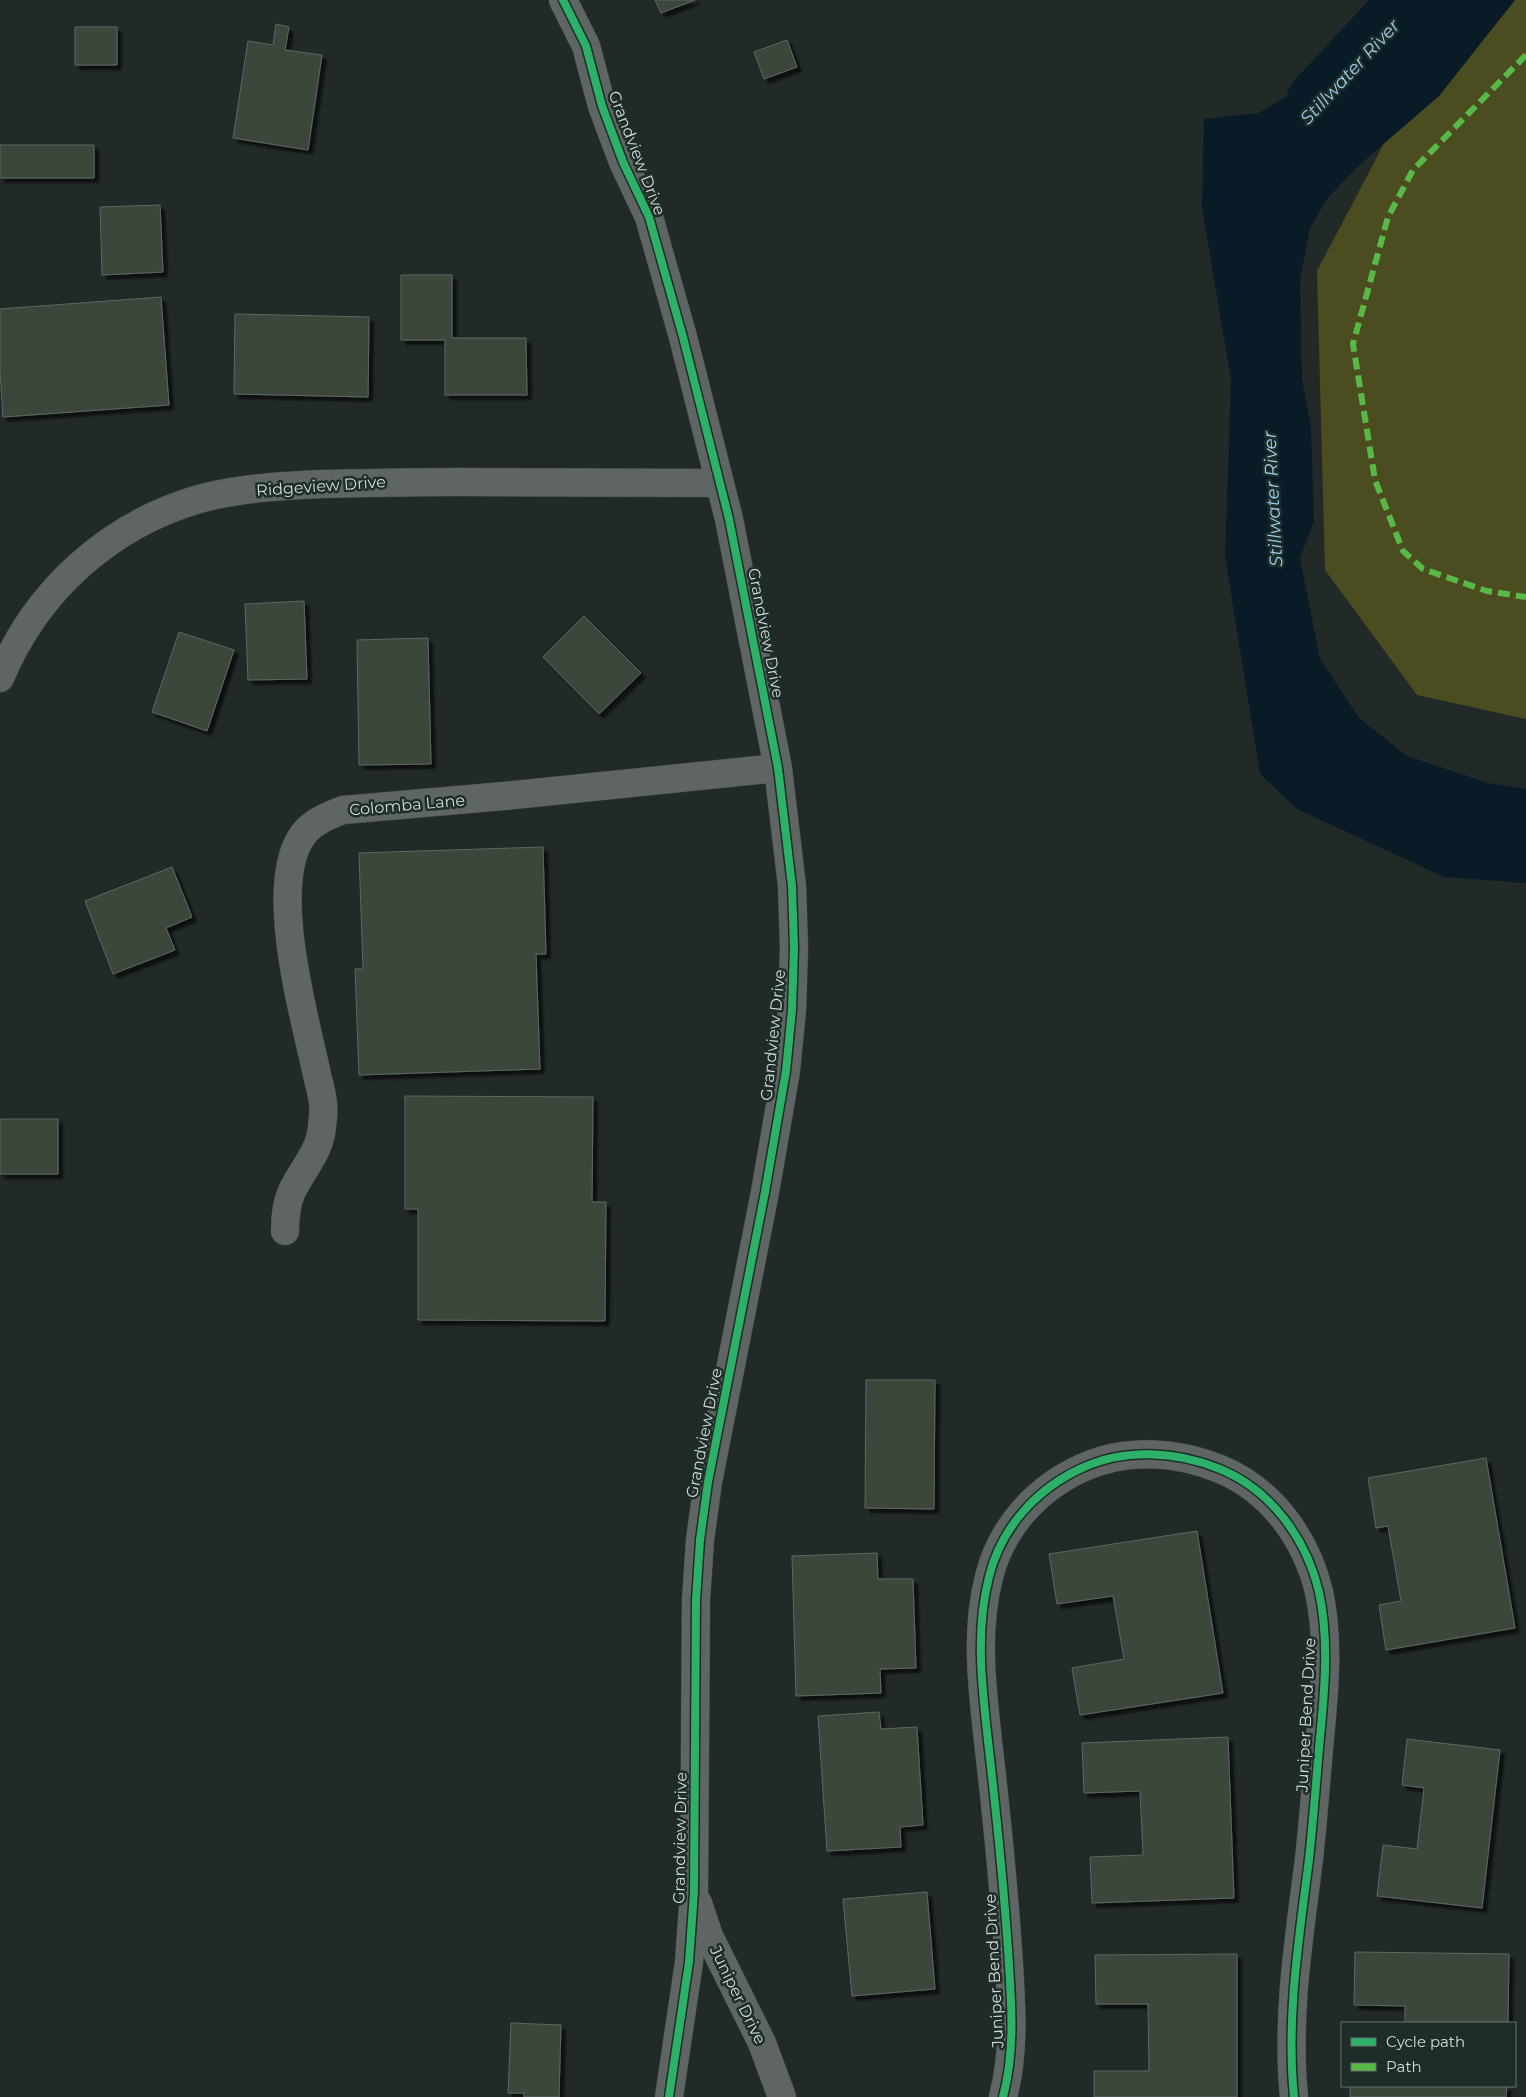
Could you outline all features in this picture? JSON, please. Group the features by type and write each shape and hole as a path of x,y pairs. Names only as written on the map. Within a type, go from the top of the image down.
{"street":[{"name":"Grandview Drive","path":"563,0 586,46 602,106 623,162 649,217 683,337 729,518 778,768 792,886 794,948 792,1010 786,1071 765,1192 708,1482 700,1540 696,1600 694,1892 689,1962 669,2097"},
{"name":"Ridgeview Drive","path":"0,678 22,636 44,602 71,572 101,546 133,526 166,511 200,499 273,487 392,482 720,483"},
{"name":"Colomba Lane","path":"285,1231 285,1211 292,1191 314,1152 322,1129 323,1103 292,958 288,899 289,873 295,850 307,831 323,818 343,810 504,796 778,768"},
{"name":"Juniper Bend Drive","path":"1003,2097 1011,2061 1013,2027 1004,1883 980,1672 983,1607 989,1576 999,1548 1015,1520 1037,1496 1064,1476 1096,1462 1130,1454 1166,1454 1202,1462 1236,1476 1266,1498 1290,1525 1308,1557 1319,1591 1324,1625 1324,1695 1310,1854 1294,1978 1290,2058 1294,2097"},
{"name":"Juniper Drive","path":"694,1892 709,1936 762,2042 782,2097"}],"shaded area":[{"path":"1475,0 1526,0 1526,719 1417,695 1325,570 1317,271 1377,157 1417,72"}],"water":[{"path":"1434,0 1515,0 1439,96 1357,167 1327,199 1310,228 1300,279 1302,380 1311,426 1314,521 1300,558 1320,659 1359,718 1407,756 1488,783 1526,789 1526,883 1444,877 1297,809 1260,774 1225,556 1231,379 1202,207 1204,119 1259,113 1331,70"}],"building":[{"path":"655,0 695,0 661,13"},
{"path":"276,24 289,27 285,50 322,55 308,150 233,138 248,41 273,45"},
{"path":"75,27 117,27 117,65 75,65"},
{"path":"787,40 797,67 764,79 754,52"},
{"path":"0,145 94,145 94,178 0,178"},
{"path":"160,205 163,272 102,275 100,207"},
{"path":"401,275 452,275 452,338 526,338 527,395 445,395 445,340 401,340"},
{"path":"161,297 169,405 3,417 0,371 0,309"},
{"path":"235,314 369,317 368,397 234,394"},
{"path":"304,601 307,679 248,680 245,604"},
{"path":"584,616 641,673 599,714 543,657"},
{"path":"179,632 234,650 207,731 152,712"},
{"path":"428,638 431,764 359,765 357,640"},
{"path":"543,847 546,954 536,954 540,1069 359,1075 355,969 363,969 359,853"},
{"path":"172,867 192,917 166,928 175,950 113,974 85,901"},
{"path":"405,1096 593,1097 592,1202 606,1202 605,1321 418,1320 418,1209 405,1209"},
{"path":"0,1119 58,1119 58,1174 0,1174"},
{"path":"866,1380 935,1380 934,1509 865,1508"},
{"path":"1486,1458 1515,1628 1386,1650 1379,1605 1401,1601 1388,1526 1376,1528 1368,1478"},
{"path":"1197,1531 1223,1693 1080,1715 1072,1668 1124,1659 1113,1596 1057,1604 1049,1554"},
{"path":"877,1553 878,1579 913,1579 916,1668 880,1669 881,1693 796,1696 792,1556"},
{"path":"879,1712 881,1729 917,1727 923,1825 900,1827 901,1847 827,1851 818,1716"},
{"path":"1228,1737 1234,1898 1092,1903 1090,1857 1143,1855 1140,1791 1084,1793 1082,1743"},
{"path":"1407,1739 1500,1750 1482,1908 1377,1896 1383,1845 1417,1849 1424,1788 1402,1785"},
{"path":"927,1892 935,1989 852,1996 843,1899"},
{"path":"1355,1952 1509,1954 1508,2022 1405,2022 1405,2006 1354,2005"},
{"path":"1237,1954 1237,2097 1094,2097 1094,2071 1149,2071 1148,2004 1096,2004 1095,1955"},
{"path":"511,2023 561,2025 559,2097 524,2097 524,2093 508,2093"},
{"path":"1350,2087 1507,2087 1506,2097 1350,2097"}],"waterway":[{"name":"Stillwater River","path":"1321,103 1417,0"}],"marked path":[{"path":"1526,55 1413,170 1388,217 1353,344 1375,480 1403,551 1423,569 1487,591 1526,597"}],"cycle path":[{"path":"563,0 586,46 602,106 623,162 649,217 683,337 729,519 778,768 792,886 794,948 792,1010 786,1071 765,1192 708,1482 700,1540 696,1600 694,1892 689,1962 669,2097"},
{"path":"1003,2097 1010,2060 1011,2005 1002,1871 982,1680 982,1618 989,1577 1002,1542 1012,1527 1023,1512 1050,1487 1082,1468 1098,1462 1116,1457 1151,1454 1186,1458 1203,1463 1220,1469 1255,1489 1284,1518 1295,1535 1305,1553 1319,1592 1324,1630 1324,1689 1310,1845 1295,1978 1292,2037 1294,2097"}]}
